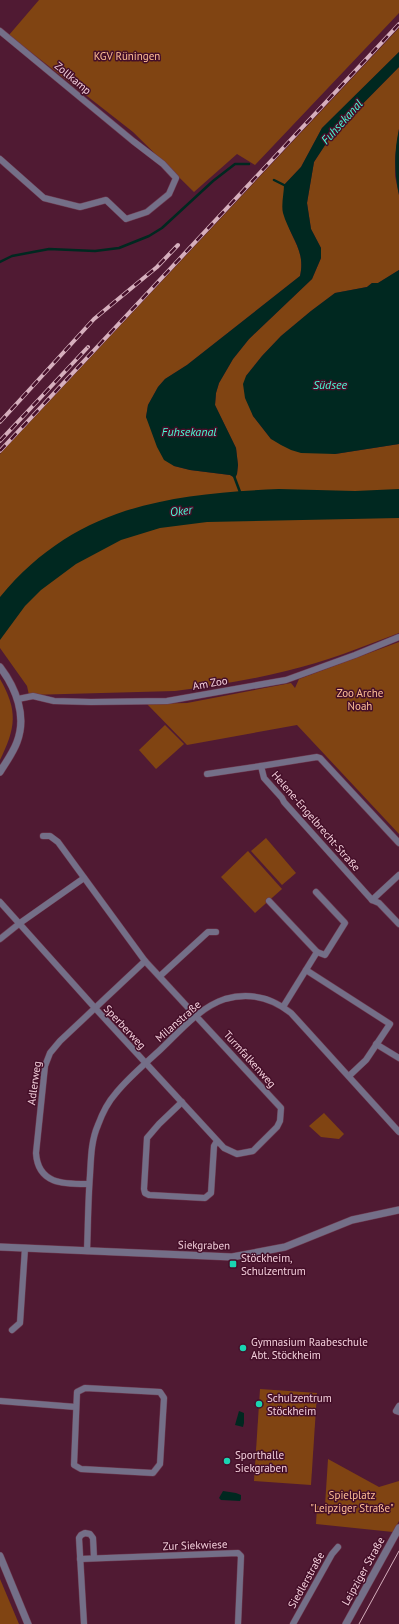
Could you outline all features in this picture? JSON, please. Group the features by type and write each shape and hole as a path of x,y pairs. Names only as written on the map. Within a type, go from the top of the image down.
{"street":[{"name":"Zollkamp","path":"0,31 163,164 176,178 169,194 147,212 126,219 106,200 80,207 44,198 0,159"},
{"name":"Am Zoo","path":"18,699 33,696 61,701 167,701 286,680 399,637"},
{"path":"0,667 13,686 18,699 20,716 18,740 13,752 0,772"},
{"path":"261,766 317,757 320,758 399,843"},
{"name":"Helene-Engelbrecht-Straße","path":"207,774 261,766 264,778 372,900 379,903 399,924"},
{"name":"Turmfalkenweg","path":"43,836 50,836 58,842 145,961 197,1015 281,1108 280,1120 274,1132 253,1151 243,1154"},
{"path":"372,900 399,875"},
{"path":"0,939 84,878"},
{"path":"269,901 317,952 325,955 345,923 316,892"},
{"name":"Sperberweg","path":"0,902 217,1141 228,1151 243,1154"},
{"path":"160,976 208,932 216,932"},
{"path":"283,1006 317,952"},
{"name":"Adlerweg","path":"89,1184 59,1182 52,1180 43,1174 37,1161 36,1153 44,1074 47,1060 55,1046 145,961"},
{"path":"306,970 390,1024 366,1060 349,1076"},
{"name":"Milanstraße","path":"87,1251 92,1146 103,1113 115,1094 197,1015 216,1003 237,996 261,997 283,1006 291,1012 399,1132"},
{"path":"376,1044 399,1058"},
{"path":"182,1102 158,1124 147,1138 145,1193 149,1195 205,1198 208,1196 211,1193 214,1146 217,1141"},
{"name":"Siekgraben","path":"0,1247 222,1257 254,1254 291,1245 352,1220 399,1210"},
{"path":"12,1330 20,1324 25,1248"},
{"path":"85,1388 160,1392 164,1398 160,1464 156,1470 153,1473 81,1469 74,1465 76,1406 77,1392 85,1388"},
{"path":"0,1401 76,1406"},
{"path":"399,1406 396,1411 399,1412"},
{"name":"Leipziger Straße","path":"346,1624 399,1528"},
{"path":"84,1624 80,1535 86,1533 90,1534 93,1538 94,1558"},
{"name":"Siedlerstraße","path":"293,1624 332,1554 338,1547"},
{"name":"Zur Siekwiese","path":"80,1559 238,1554 242,1556 238,1624"},
{"path":"0,1556 28,1624"}],"green space":[{"name":"KGV Rüningen","path":"39,0 399,0 399,13 255,165 237,154 194,192 133,132 9,35"},
{"path":"399,28 399,52 322,128 301,167 284,185 287,221 300,255 300,276 187,365 165,379 158,387 148,405 146,417 174,466 190,470 230,475 235,478 238,465 236,448 215,405 219,383 233,359 249,339 312,279 321,258 321,248 311,229 307,203 314,162 331,136 399,67 399,129 395,157 395,176 399,195 399,270 378,283 372,283 367,287 335,293 281,336 246,376 253,416 271,439 335,454 399,444 399,633 343,654 301,667 217,685 175,691 29,695 27,686 0,648 0,454"},
{"name":"Zoo Arche Noah","path":"399,642 399,834 297,725 187,745 147,704 187,703 291,683 295,688 299,679"},
{"path":"0,679 10,701 13,719 9,738 0,760"},
{"path":"165,725 184,744 156,769 139,750"},
{"path":"266,838 296,873 282,885 251,851"},
{"path":"248,851 282,889 255,913 221,877"},
{"path":"324,1113 344,1134 339,1139 321,1137 309,1126"},
{"path":"260,1389 317,1393 311,1485 254,1481"},
{"name":"Spielplatz \"Leipziger Straße\"","path":"328,1459 379,1487 399,1481 399,1521 393,1532 316,1524 317,1506 325,1506"},
{"path":"0,1579 19,1624 0,1624"}],"water":[{"name":"Fuhsekanal","path":"399,52 399,67 331,136 314,162 307,203 311,229 321,248 321,258 312,279 249,339 233,359 219,383 215,405 236,448 238,465 235,478 230,475 190,470 174,466 164,460 157,447 146,417 148,405 158,387 165,379 187,365 300,276 301,259 299,251 282,210 284,185 301,167 322,128"},
{"path":"399,129 399,195 395,162"},
{"name":"Südsee","path":"399,270 399,444 335,454 301,453 291,450 271,439 253,416 245,398 243,384 246,376 281,336 335,293 367,287 372,283 378,283"},
{"name":"Oker","path":"279,489 355,491 399,489 399,518 207,522 160,528 121,540 76,564 41,590 25,606 0,640 0,597 29,566 60,542 92,524 126,511 162,501 238,491"},
{"path":"239,1411 244,1413 243,1427 235,1425"},
{"path":"223,1491 241,1495 240,1501 221,1500 219,1498"}],"waterway":[{"path":"0,262 12,256 49,249 95,251 119,248 149,236 162,228 213,181 235,164 249,164"},
{"path":"274,180 286,186"},
{"name":"Fuhsekanal","path":"234,476 240,492"}],"tram line":[{"path":"359,1624 399,1551"}],"railway":[{"path":"0,451 399,24"},
{"path":"0,422 94,319 157,267 178,245"},
{"path":"0,441 88,347"}],"place":[{"name":"Stöckheim, Schulzentrum","path":"233,1264"},
{"name":"Gymnasium Raabeschule Abt. Stöckheim","path":"243,1348"},
{"name":"Schulzentrum Stöckheim","path":"259,1404"},
{"name":"Sporthalle Siekgraben","path":"227,1461"}]}
